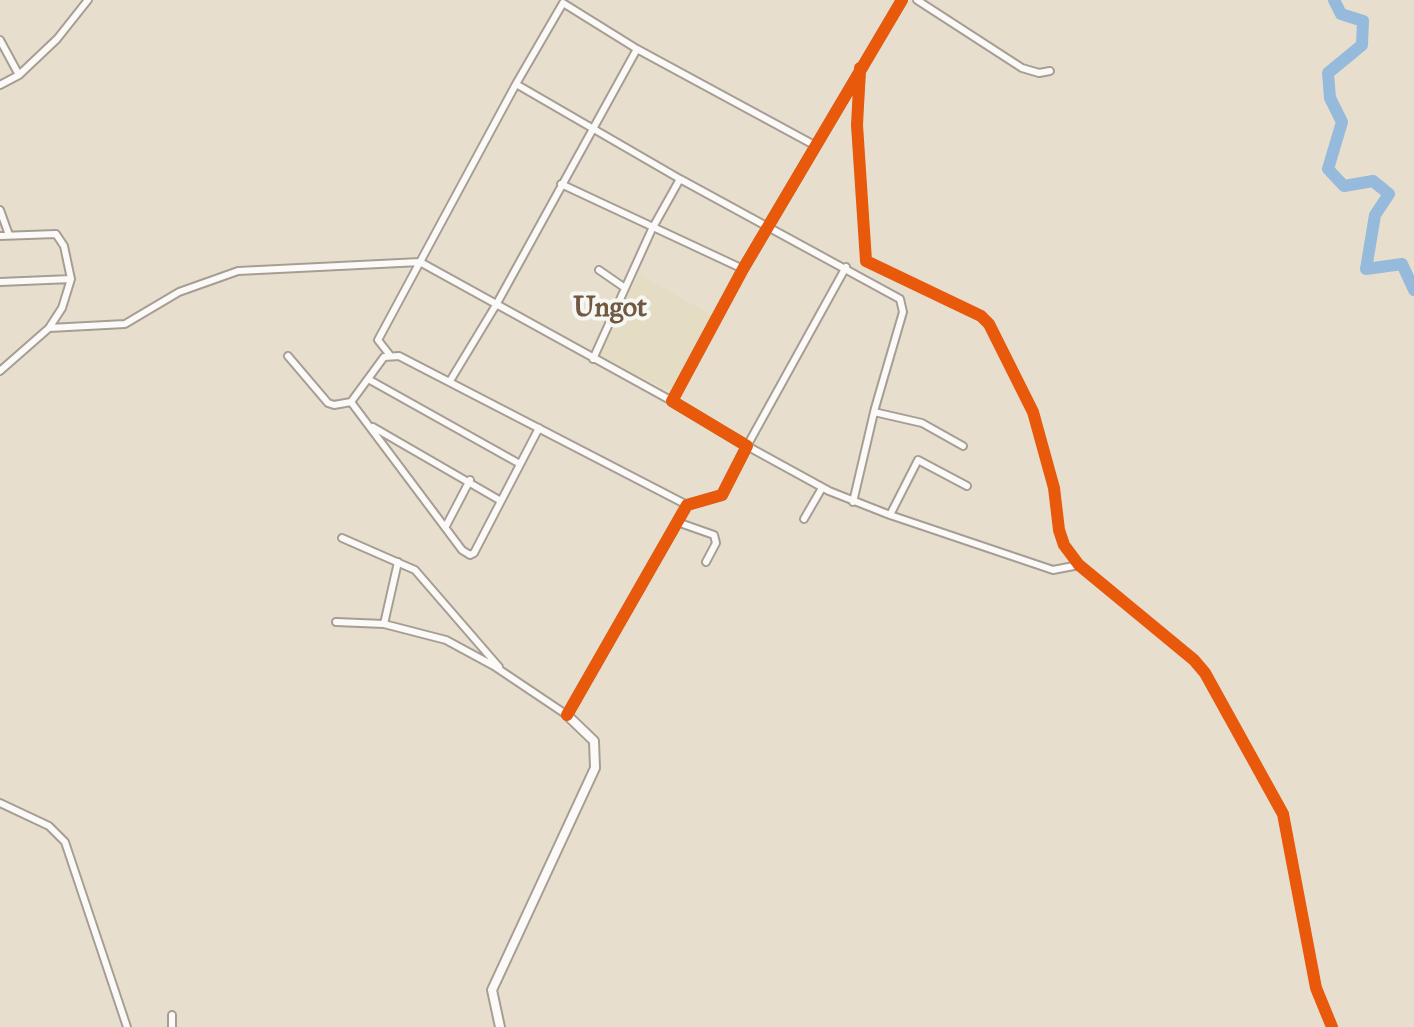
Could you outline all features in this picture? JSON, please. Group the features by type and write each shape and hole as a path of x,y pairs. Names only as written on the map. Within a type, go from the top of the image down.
{"street":[{"path":"0,85 19,75 57,39 88,0"},
{"path":"672,401 743,269 902,0"},
{"path":"917,0 1022,68 1039,73 1050,71"},
{"path":"816,146 637,49 559,1 378,340 389,354 450,381 687,505 722,495 846,267"},
{"path":"0,40 19,75"},
{"path":"450,381 496,305 637,49"},
{"path":"860,68 857,125 866,261 981,316 989,324 1033,412 1054,488 1060,535 1079,565 1194,660 1272,789 1283,814 1316,988 1332,1027"},
{"path":"516,84 680,179 846,267 902,302 903,312 874,412 853,502"},
{"path":"593,359 652,229 680,179"},
{"path":"561,184 743,269"},
{"path":"0,210 9,235"},
{"path":"0,236 56,234 64,246 71,279 62,308 49,328 0,371"},
{"path":"49,328 125,324 179,292 238,271 420,262 822,488 853,502 1053,570 1079,565"},
{"path":"599,270 625,288"},
{"path":"0,282 71,279"},
{"path":"351,402 389,354"},
{"path":"288,356 328,403 351,402"},
{"path":"368,379 520,464"},
{"path":"351,402 466,554 474,553 539,428"},
{"path":"874,412 922,423 963,446"},
{"path":"370,425 470,480 501,501"},
{"path":"890,515 918,460 967,486"},
{"path":"446,526 470,480"},
{"path":"804,519 822,488"},
{"path":"567,715 687,505"},
{"path":"677,522 714,535 716,543 706,562"},
{"path":"342,538 415,570 504,673"},
{"path":"384,624 398,562"},
{"path":"336,622 384,624 446,640 504,673 567,715 594,741 597,752 595,768 492,990 500,1027"},
{"path":"467,651 477,639"},
{"path":"0,803 49,826 65,842 127,1027"},
{"path":"172,1015 172,1027"}],"shaded area":[{"path":"639,274 714,316 673,392 595,356"}],"waterway":[{"path":"1334,0 1341,14 1363,21 1362,45 1328,73 1330,98 1342,122 1328,169 1344,186 1373,181 1389,194 1375,215 1366,269 1402,264 1414,290"}],"cycle path":[{"path":"567,715 687,505 722,495 747,446 672,401 743,269 902,0"},
{"path":"860,68 857,125 866,261 981,316 989,324 1033,412 1054,488 1064,545 1079,565 1194,660 1205,673 1283,814 1316,988 1332,1027"}],"district":[{"name":"Ungot","path":"610,309"}]}
